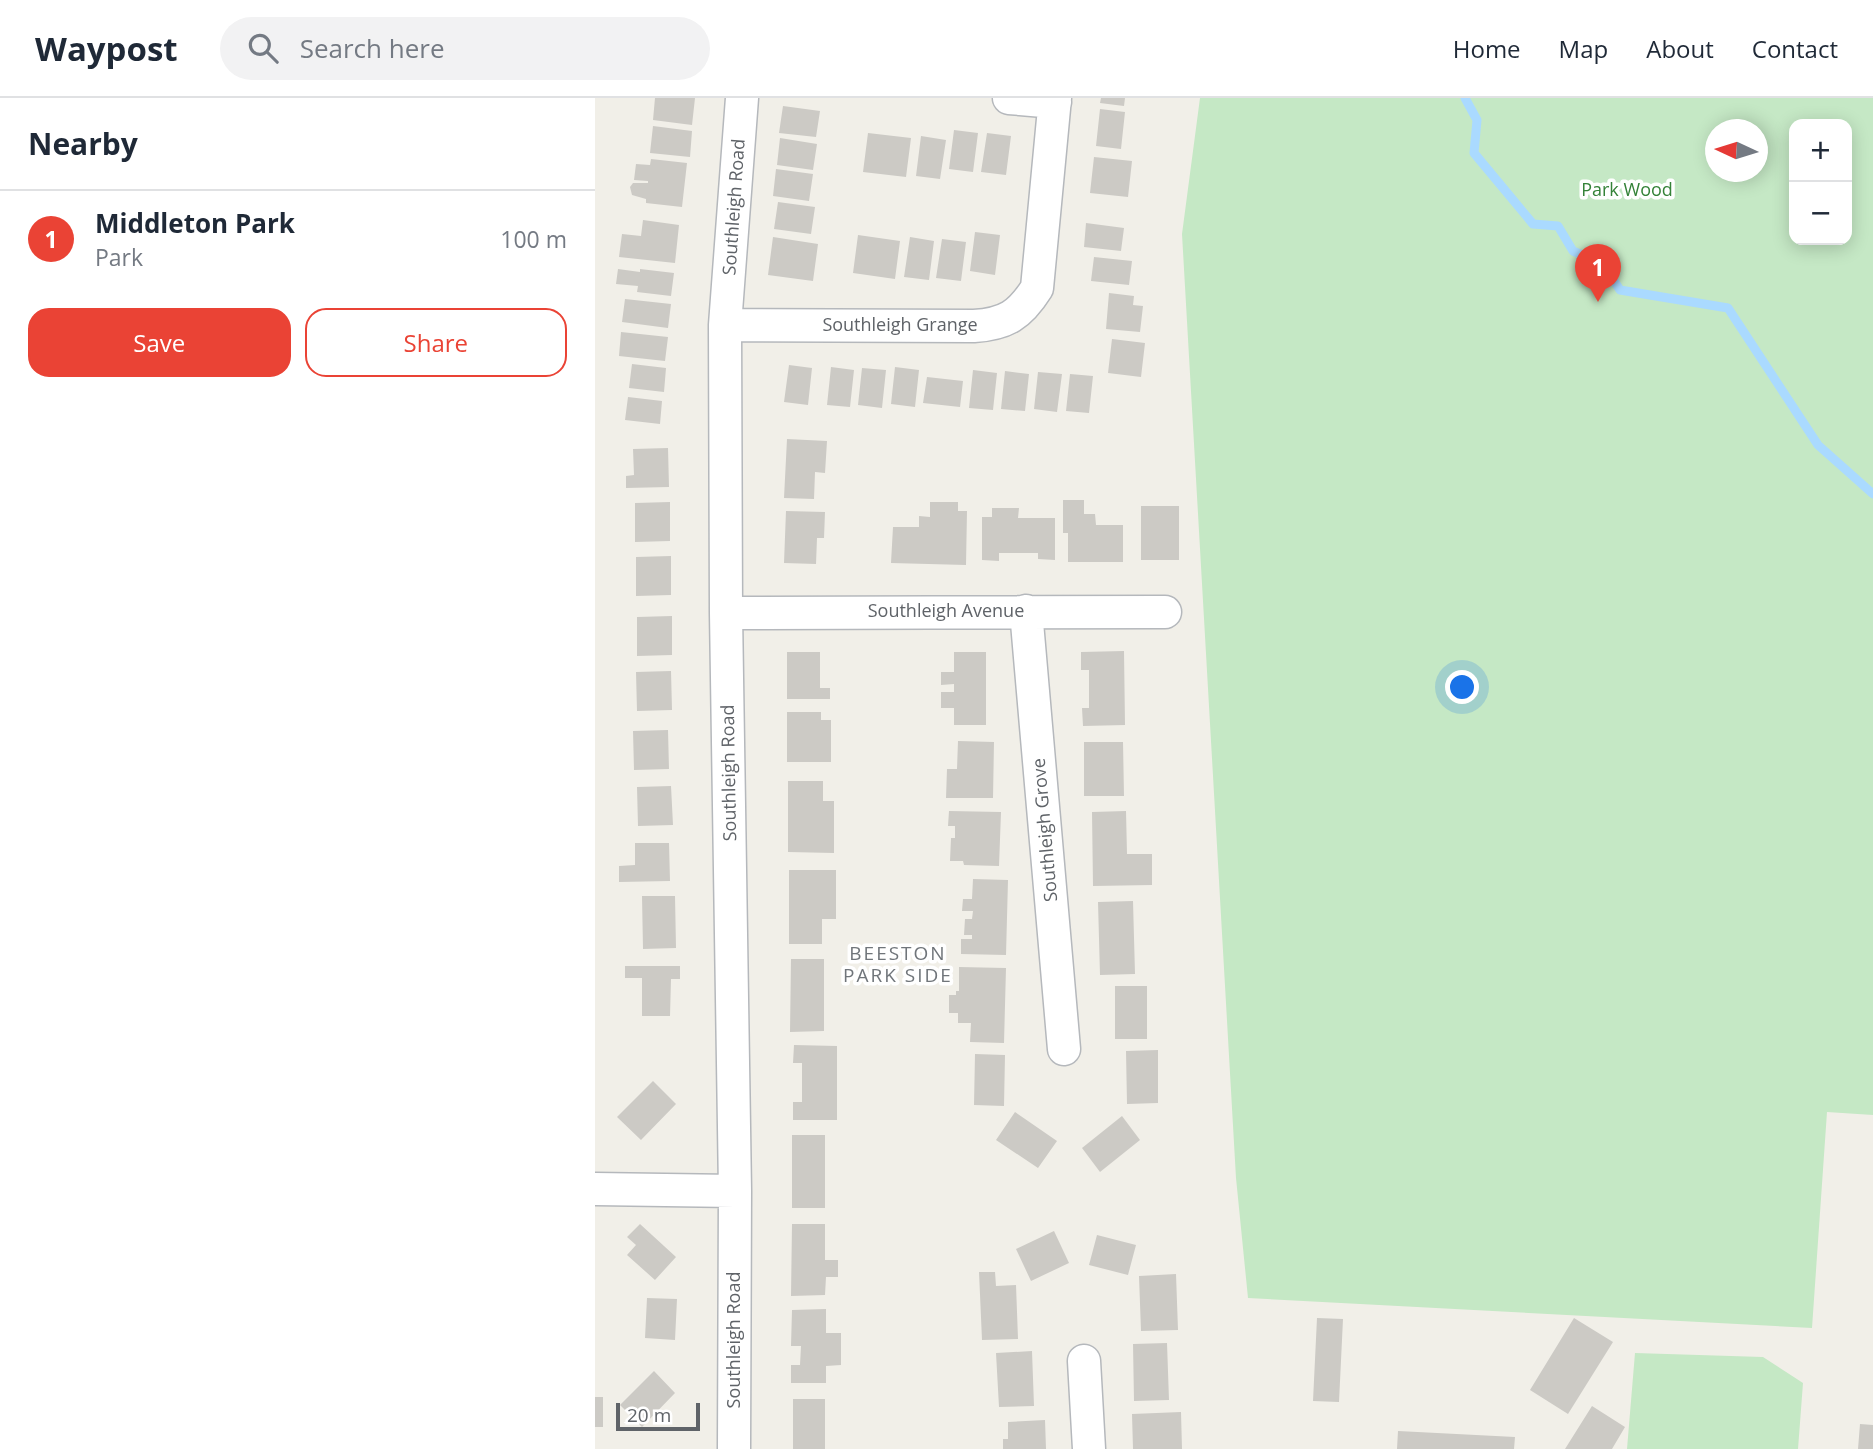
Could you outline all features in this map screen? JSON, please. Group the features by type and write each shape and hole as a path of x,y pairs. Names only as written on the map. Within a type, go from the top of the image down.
{"street":[{"name":"Southleigh Road","path":"734,1449 725,325 742,98"},
{"path":"1009,98 1055,100"},
{"name":"Southleigh Grange","path":"725,325 974,326 993,325 1012,317 1027,305 1037,288 1055,100"},
{"name":"Southleigh Grove","path":"1026,611 1064,1049"},
{"name":"Southleigh Avenue","path":"726,613 1165,612"},
{"path":"595,1189 734,1191"},
{"path":"1084,1362 1089,1449"}],"green space":[{"name":"Park Wood","path":"1200,98 1873,98 1873,1115 1827,1112 1812,1328 1248,1298 1236,1178 1182,234"},
{"path":"1635,1353 1763,1357 1803,1383 1798,1449 1627,1449"}],"building":[{"path":"655,98 695,98 692,125 653,120"},
{"path":"1101,98 1125,98 1124,106 1100,103"},
{"path":"783,106 820,111 816,137 779,133"},
{"path":"1100,109 1125,112 1121,149 1096,146"},
{"path":"653,126 692,131 690,157 650,153"},
{"path":"954,130 978,133 973,172 949,169"},
{"path":"868,133 911,138 906,177 863,172"},
{"path":"987,133 1011,136 1006,175 981,172"},
{"path":"921,136 946,140 940,179 916,176"},
{"path":"780,138 817,144 813,170 777,165"},
{"path":"1094,157 1132,161 1128,197 1090,193"},
{"path":"651,159 687,163 682,207 646,203 646,199 632,195 630,187 633,183 648,183 634,180 636,164 650,165"},
{"path":"776,169 813,174 809,201 773,196"},
{"path":"778,202 815,207 811,234 774,229"},
{"path":"643,220 679,225 675,263 619,257 622,234 641,236"},
{"path":"1086,223 1124,228 1121,251 1084,247"},
{"path":"975,232 1000,235 995,275 970,271"},
{"path":"858,235 900,241 895,279 853,273"},
{"path":"773,237 818,244 813,281 768,275"},
{"path":"910,237 934,241 929,280 904,277"},
{"path":"942,239 966,242 961,281 936,278"},
{"path":"1094,257 1132,261 1129,285 1091,281"},
{"path":"618,269 674,273 671,296 637,292 638,286 616,284"},
{"path":"1109,293 1134,296 1133,305 1143,306 1140,332 1106,329"},
{"path":"625,299 671,304 668,328 622,322"},
{"path":"621,332 668,337 665,361 619,356"},
{"path":"1112,339 1145,343 1141,377 1108,373"},
{"path":"632,364 666,368 664,392 629,388"},
{"path":"789,365 812,368 808,405 784,402"},
{"path":"831,367 854,370 850,407 827,405"},
{"path":"895,367 919,370 915,407 891,404"},
{"path":"862,368 886,370 882,408 858,405"},
{"path":"973,370 997,373 993,410 969,408"},
{"path":"1005,371 1029,374 1025,411 1001,409"},
{"path":"1038,372 1062,374 1057,412 1034,409"},
{"path":"1070,374 1093,376 1089,413 1066,411"},
{"path":"927,377 963,381 960,407 923,403"},
{"path":"628,397 662,401 660,424 625,420"},
{"path":"787,439 827,441 825,473 815,472 814,499 784,498"},
{"path":"668,448 669,487 626,488 626,476 634,475 633,449"},
{"path":"1063,500 1084,500 1084,514 1095,514 1096,525 1123,525 1123,562 1068,562 1068,533 1063,533"},
{"path":"670,502 670,541 635,542 635,503"},
{"path":"930,502 958,502 958,511 967,511 966,565 891,563 893,527 919,527 919,516 930,517"},
{"path":"1141,506 1179,506 1179,560 1141,560"},
{"path":"992,508 1019,508 1018,518 1055,518 1055,560 1038,559 1038,553 999,553 999,561 982,560 982,517 992,517"},
{"path":"786,511 825,512 824,538 817,538 816,564 784,563"},
{"path":"671,556 671,595 636,596 636,557"},
{"path":"672,616 672,655 637,656 637,617"},
{"path":"1124,651 1125,725 1083,726 1082,708 1089,708 1089,670 1081,670 1081,652"},
{"path":"787,652 820,652 820,688 830,688 830,699 787,699"},
{"path":"954,652 986,652 986,725 954,725 954,708 941,708 941,692 954,692 954,684 941,685 941,672 954,672"},
{"path":"671,671 672,710 637,711 636,672"},
{"path":"787,712 821,712 821,720 831,720 831,762 787,762"},
{"path":"668,730 669,769 634,770 633,731"},
{"path":"958,741 994,742 993,798 946,798 947,769 957,769"},
{"path":"1084,742 1123,742 1124,796 1084,796"},
{"path":"788,781 823,781 823,801 834,801 834,853 788,852"},
{"path":"671,786 673,825 638,826 637,787"},
{"path":"949,811 1001,812 999,866 964,865 963,861 950,861 951,838 955,838 955,826 948,826"},
{"path":"1126,811 1127,854 1152,854 1152,885 1093,886 1092,812"},
{"path":"635,843 669,843 670,881 619,882 619,866 635,865"},
{"path":"789,870 836,870 836,919 822,919 822,944 789,944"},
{"path":"973,879 1008,880 1006,955 961,954 961,939 972,939 972,935 964,935 965,919 972,919 973,911 962,911 963,899 972,899"},
{"path":"642,896 675,896 676,948 643,949"},
{"path":"1133,901 1135,974 1100,975 1098,902"},
{"path":"791,959 824,959 824,1031 790,1032"},
{"path":"625,966 680,966 680,979 671,979 670,1016 642,1016 642,978 625,978"},
{"path":"959,967 1006,968 1004,1043 970,1042 971,1023 958,1023 958,1013 949,1013 949,995 956,995 956,991 959,991"},
{"path":"1115,986 1147,986 1147,1039 1115,1039"},
{"path":"794,1045 837,1046 837,1120 793,1120 793,1102 802,1102 802,1063 793,1063"},
{"path":"1158,1050 1158,1103 1127,1104 1126,1051"},
{"path":"975,1054 1005,1055 1004,1106 974,1105"},
{"path":"653,1081 676,1104 641,1140 617,1117"},
{"path":"1015,1112 1057,1141 1038,1168 996,1140"},
{"path":"1122,1116 1140,1140 1100,1172 1082,1148"},
{"path":"792,1135 825,1135 825,1208 792,1208"},
{"path":"640,1224 676,1257 655,1280 627,1255 636,1245 627,1237"},
{"path":"792,1224 825,1224 825,1260 838,1260 838,1277 826,1277 825,1295 791,1296"},
{"path":"1054,1231 1069,1263 1031,1281 1016,1249"},
{"path":"1097,1235 1136,1245 1128,1275 1089,1265"},
{"path":"979,1272 995,1272 996,1286 1016,1285 1018,1339 982,1340"},
{"path":"1176,1274 1178,1330 1141,1331 1139,1276"},
{"path":"647,1298 677,1299 675,1340 645,1338"},
{"path":"826,1309 826,1333 841,1333 841,1365 826,1366 826,1383 791,1383 791,1365 800,1365 801,1346 791,1346 792,1310"},
{"path":"1317,1318 1343,1319 1339,1402 1313,1401"},
{"path":"1574,1318 1613,1342 1568,1414 1530,1390"},
{"path":"1167,1343 1169,1400 1134,1401 1133,1344"},
{"path":"1032,1351 1034,1406 999,1407 996,1353"},
{"path":"654,1371 675,1393 642,1427 620,1405"},
{"path":"595,1397 603,1397 603,1427 595,1427"},
{"path":"793,1399 825,1399 825,1449 793,1449"},
{"path":"1592,1406 1625,1427 1612,1449 1565,1449"},
{"path":"1181,1412 1182,1449 1133,1449 1132,1414"},
{"path":"1045,1420 1046,1449 1003,1449 1003,1439 1008,1439 1008,1422"},
{"path":"1860,1424 1873,1425 1873,1449 1858,1449"},
{"path":"1398,1431 1515,1437 1514,1449 1397,1449"}],"waterway":[{"path":"1465,98 1477,120 1474,153 1533,224 1558,226 1573,251 1603,264 1620,290 1728,308 1818,445 1873,494"}],"place":[{"name":"Middleton Park","path":"1598,302"}],"district":[{"name":"BEESTON PARK SIDE","path":"898,964"}]}
